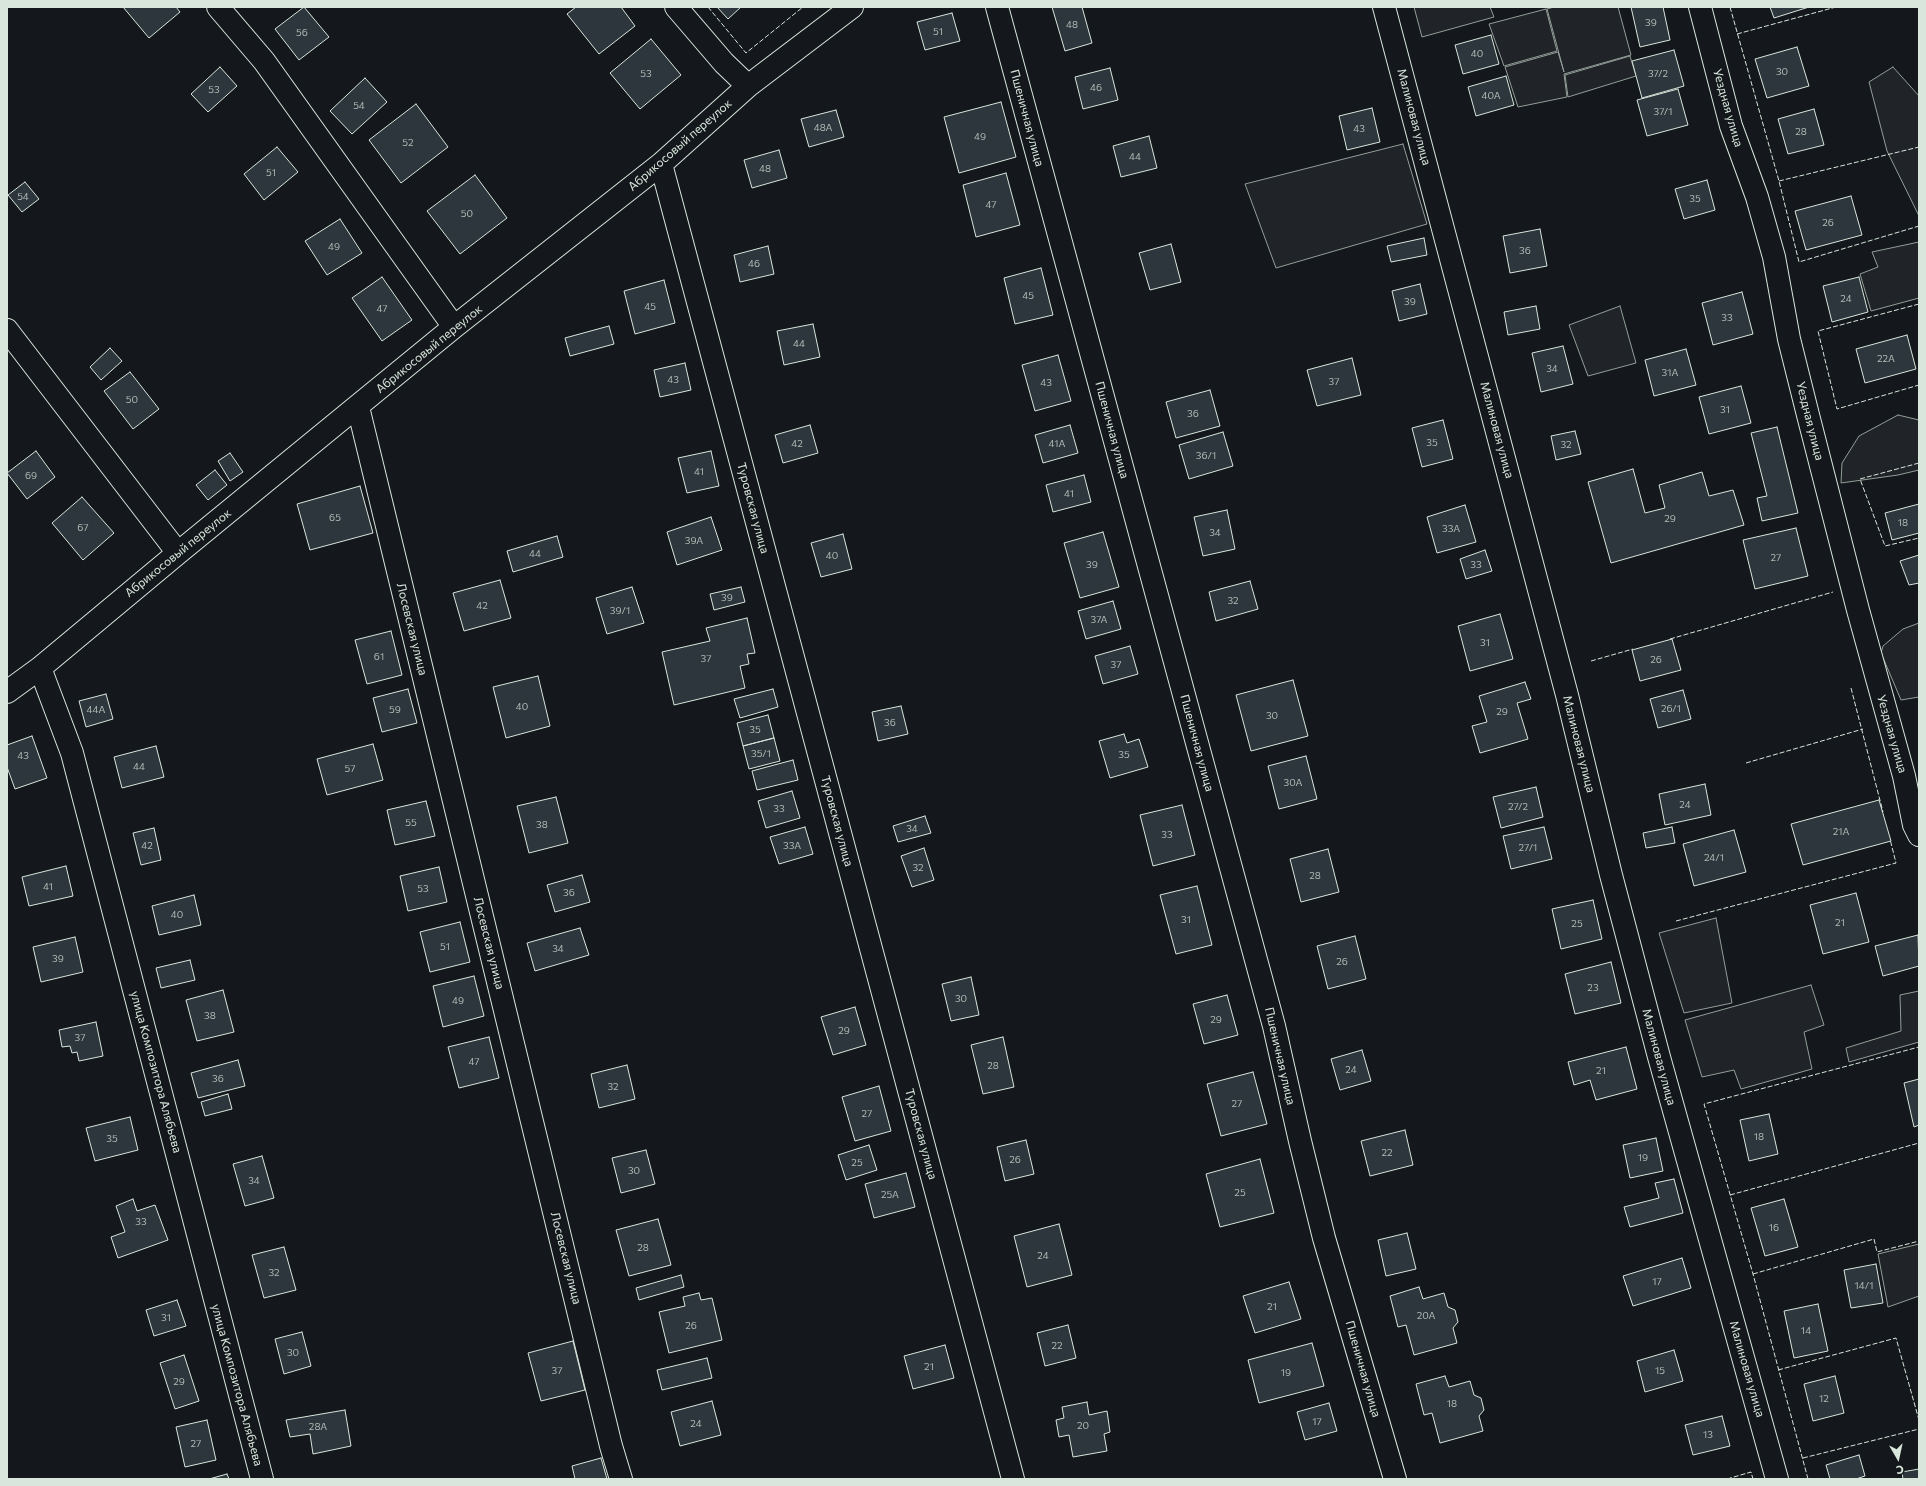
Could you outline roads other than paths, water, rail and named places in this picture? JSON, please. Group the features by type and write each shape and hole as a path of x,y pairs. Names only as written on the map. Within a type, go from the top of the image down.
{"street":[{"path":"218,7 264,61 454,327"},
{"path":"676,7 724,63 748,86"},
{"name":"Абрикосовый переулок","path":"7,692 40,668 454,327 661,164 748,86 852,7"},
{"name":"Пшеничная улица","path":"997,7 1274,1026 1324,1238 1395,1479"},
{"name":"Малиновая улица","path":"1384,7 1565,687 1611,875 1659,1057 1777,1479"},
{"name":"Уездная улица","path":"1700,7 1732,126 1757,197 1774,257 1789,339 1800,385 1858,610 1904,776 1914,825 1919,835"},
{"name":"Туровская улица","path":"661,164 1013,1479"},
{"path":"7,330 178,553"},
{"name":"Лосевская улица","path":"358,407 611,1446 621,1479"},
{"name":"улица Композитора Алябьева","path":"40,668 72,753 262,1479"}]}
